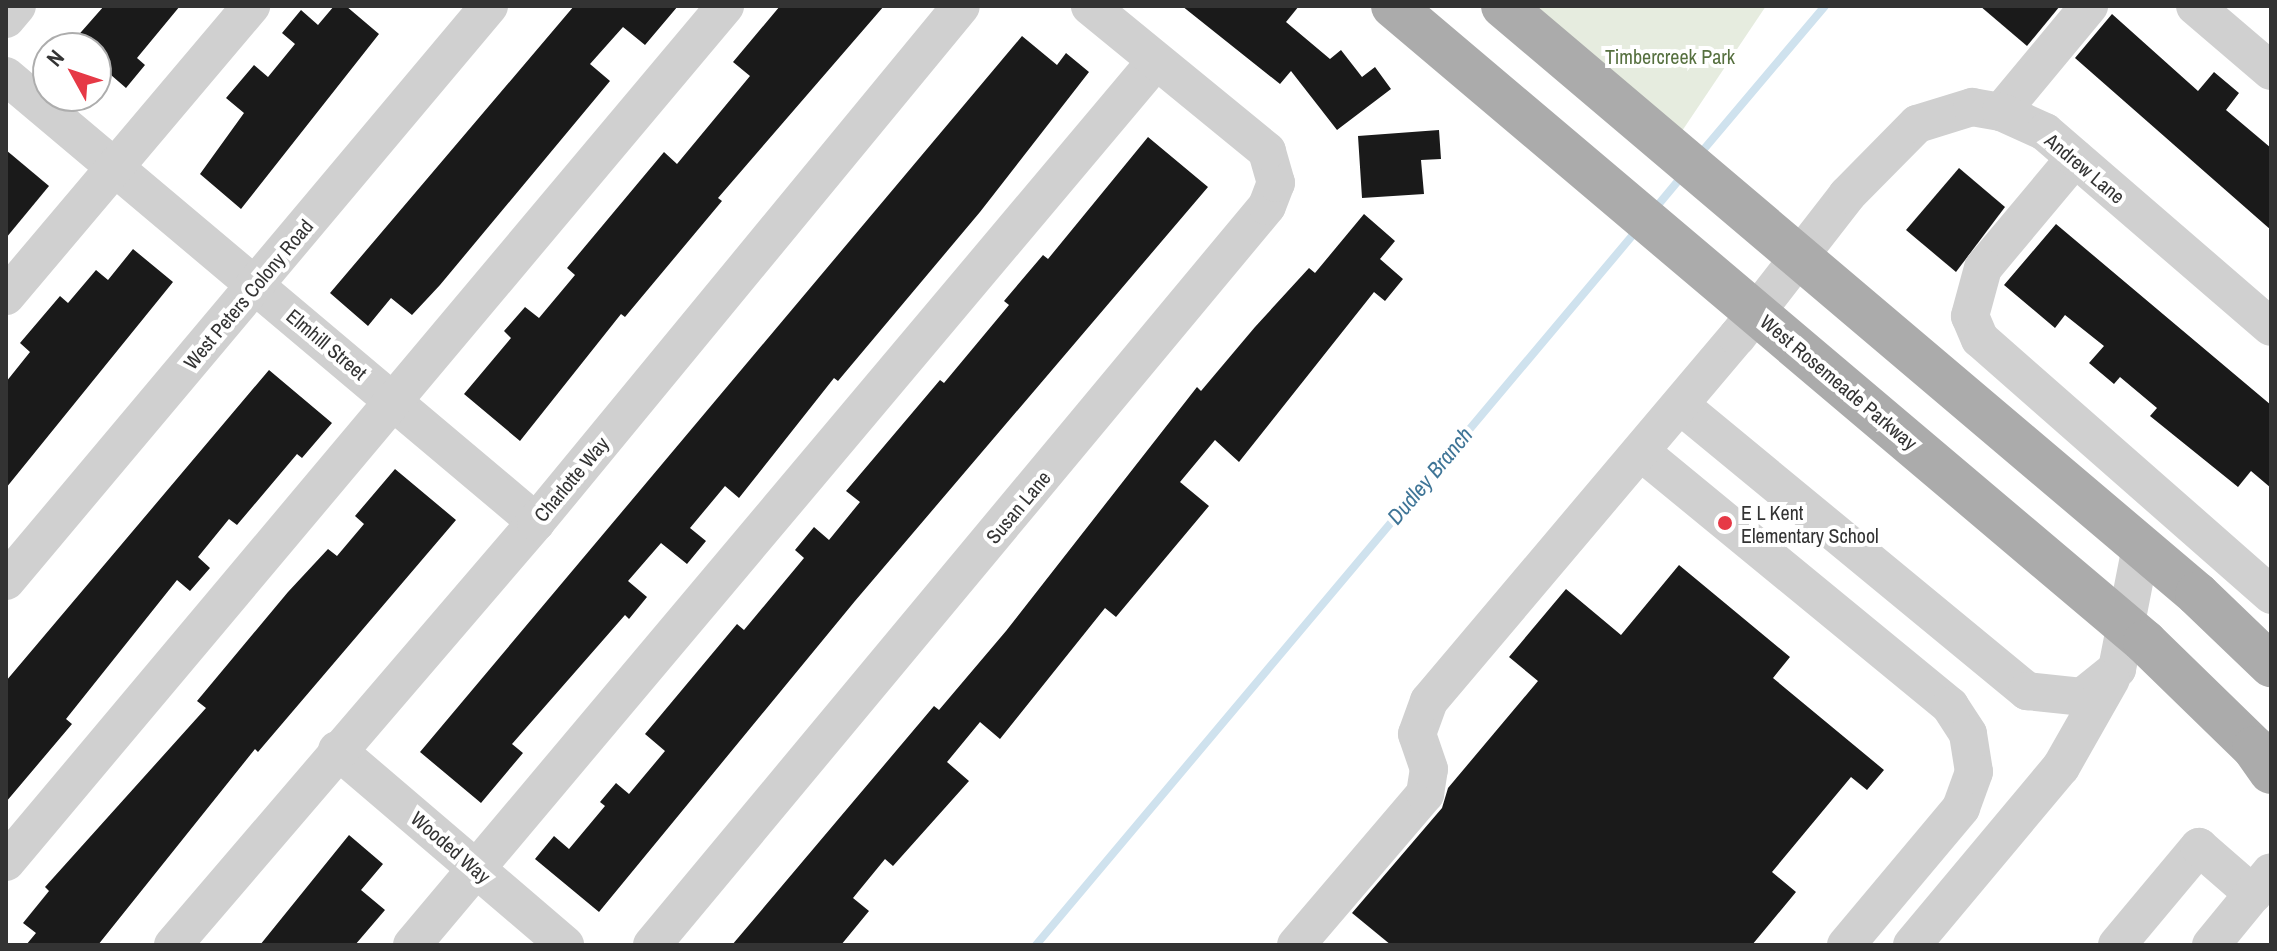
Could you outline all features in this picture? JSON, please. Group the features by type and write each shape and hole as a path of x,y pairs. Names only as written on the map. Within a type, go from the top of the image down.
{"main road":[{"name":"West Rosemeade Parkway","path":"1393,6 2125,625 2234,728 2271,772"},
{"path":"1503,6 2141,547 2271,665"}],"street":[{"path":"6,19 17,6"},
{"path":"6,296 251,6"},
{"name":"West Peters Colony Road","path":"6,581 489,6"},
{"path":"6,862 725,6"},
{"name":"Charlotte Way","path":"173,945 337,750 536,522 961,6"},
{"path":"412,945 1164,68 1090,6"},
{"path":"2001,112 2089,6"},
{"path":"2195,6 2271,71"},
{"name":"Susan Lane","path":"652,945 1267,206 1276,183 1267,151 1164,68"},
{"name":"Elmhill Street","path":"6,76 536,522"},
{"name":"Andrew Lane","path":"1296,945 1425,794 1429,769 1417,734 1429,701 1680,405 1742,299 1783,244 1917,124 1972,107 2001,112 2045,132 2271,327"},
{"path":"2075,158 1983,268 1970,316 1980,339 2271,595"},
{"path":"1680,405 2027,691 2082,697 2117,669"},
{"path":"1641,452 1950,706 1968,734 1974,772 1961,808 1846,945"},
{"path":"1912,945 2061,767 2117,669 2141,547"},
{"name":"Wooded Way","path":"337,750 565,945"},
{"path":"2117,945 2199,847 2262,883 2211,945"}],"green space":[{"name":"Timbercreek Park","path":"1535,6 1766,6 1682,131"}],"building":[{"path":"104,6 180,6 137,58 145,65 126,88 112,76 112,32 81,32"},
{"path":"334,6 346,6 379,34 241,209 200,174 244,113 226,98 254,65 268,77 295,44 282,33 301,10 318,25"},
{"path":"574,6 678,6 645,45 623,27 590,64 610,81 440,285 412,315 391,298 368,326 330,293"},
{"path":"780,6 884,6 718,198 722,201 625,317 621,314 520,441 464,394 511,338 504,331 525,307 539,318 575,275 567,268 664,152 677,164 750,76 733,62"},
{"path":"1182,6 1299,6 1286,22 1330,59 1341,50 1362,77 1375,67 1391,89 1337,130 1291,71 1280,84"},
{"path":"1980,6 2060,6 2027,46"},
{"path":"2112,14 2198,91 2214,72 2239,93 2226,110 2271,148 2271,230 2075,58"},
{"path":"1022,36 1057,65 1066,53 1089,72 980,212 838,381 834,378 739,498 725,486 690,528 706,541 687,564 661,543 628,581 647,597 629,619 625,615 512,744 523,753 481,803 420,752"},
{"path":"1439,130 1441,159 1421,160 1424,194 1362,198 1358,136"},
{"path":"1148,137 1208,187 855,601 599,912 535,859 554,836 569,849 605,806 600,802 616,783 629,794 665,751 645,734 737,624 744,630 804,558 795,550 814,527 829,540 860,502 846,491 940,380 944,383 1009,305 1004,301 1043,255 1048,259"},
{"path":"6,150 49,186 6,238"},
{"path":"1959,168 2005,207 1956,272 1906,230"},
{"path":"1364,214 1395,241 1380,259 1403,279 1385,301 1374,292 1239,462 1215,440 1180,482 1209,506 1116,617 1105,608 1000,739 980,722 947,762 969,781 893,866 885,859 853,898 869,911 841,945 732,945 934,706 939,710 1006,631 1197,387 1201,391 1309,268 1315,273"},
{"path":"2056,224 2271,405 2271,488 2251,471 2238,487 2150,416 2157,408 2120,377 2114,384 2089,363 2104,346 2065,315 2055,328 2004,285"},
{"path":"133,249 173,282 6,488 6,382 30,352 20,343 60,296 68,303 96,270 108,280"},
{"path":"269,370 332,423 302,458 297,454 237,525 229,519 198,557 210,568 190,591 177,580 66,719 72,724 6,802 6,681"},
{"path":"395,469 456,520 258,752 255,749 98,945 26,945 36,933 23,923 49,891 45,887 206,708 197,701 288,592 328,549 337,556 364,524 355,516"},
{"path":"1679,565 1790,657 1773,678 1884,770 1867,790 1851,777 1772,872 1796,892 1752,945 1391,945 1352,913 1442,808 1448,788 1538,681 1509,657 1566,589 1621,635"},
{"path":"349,835 383,864 361,890 385,910 355,945 260,945"}],"waterway":[{"name":"Dudley Branch","path":"1699,155 1825,6"},
{"name":"Dudley Branch","path":"1653,211 1683,175"},
{"name":"Dudley Branch","path":"1036,945 1637,230"}],"place":[{"name":"E L Kent Elementary School","path":"1725,523"}]}
